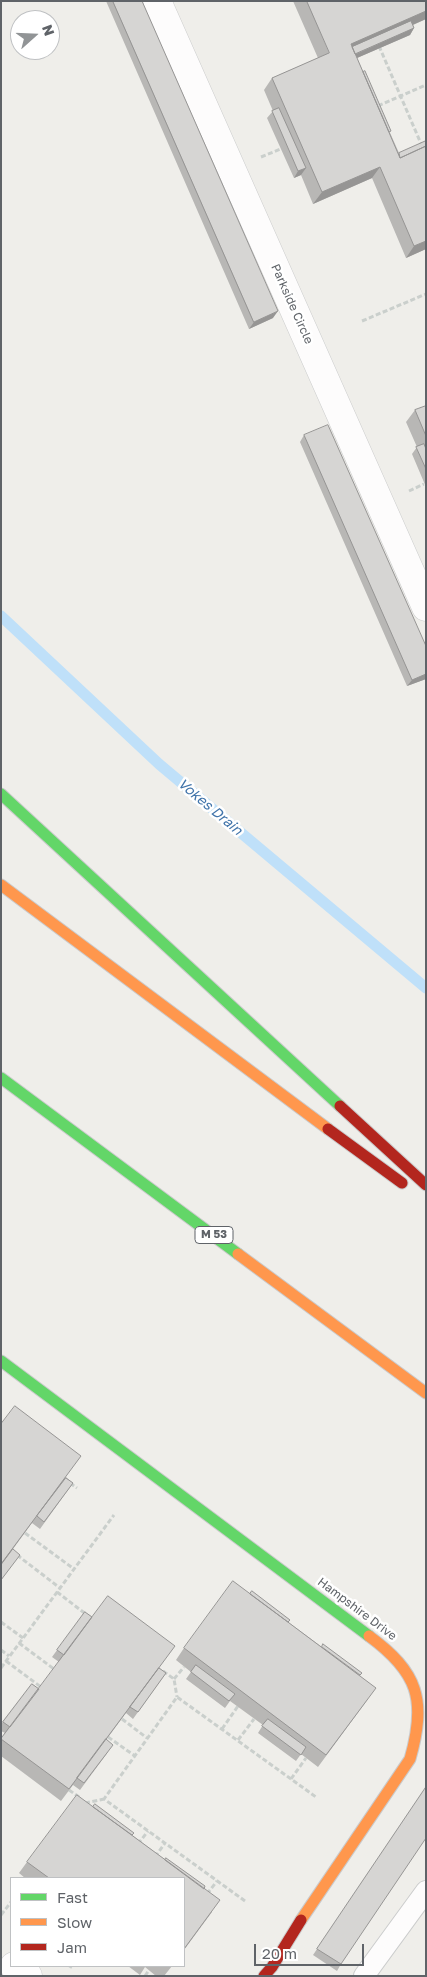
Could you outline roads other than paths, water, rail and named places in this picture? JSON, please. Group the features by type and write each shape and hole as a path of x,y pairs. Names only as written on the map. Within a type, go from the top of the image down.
{"main road":[{"path":"1,794 426,1185"},
{"path":"1,885 270,1088 410,1189"},
{"name":"M 53","path":"1,1078 426,1393"},
{"name":"Hampshire Drive","path":"1,1361 392,1653 409,1672 423,1695 418,1740 410,1759 306,1911 274,1973"}],"street":[{"name":"Parkside Circle","path":"157,1 426,607"},
{"path":"15,1967 28,1976"}],"lane":[{"path":"364,1976 426,1891"}],"waterway":[{"name":"Vokes Drain","path":"1,616 159,764 426,988"}]}
